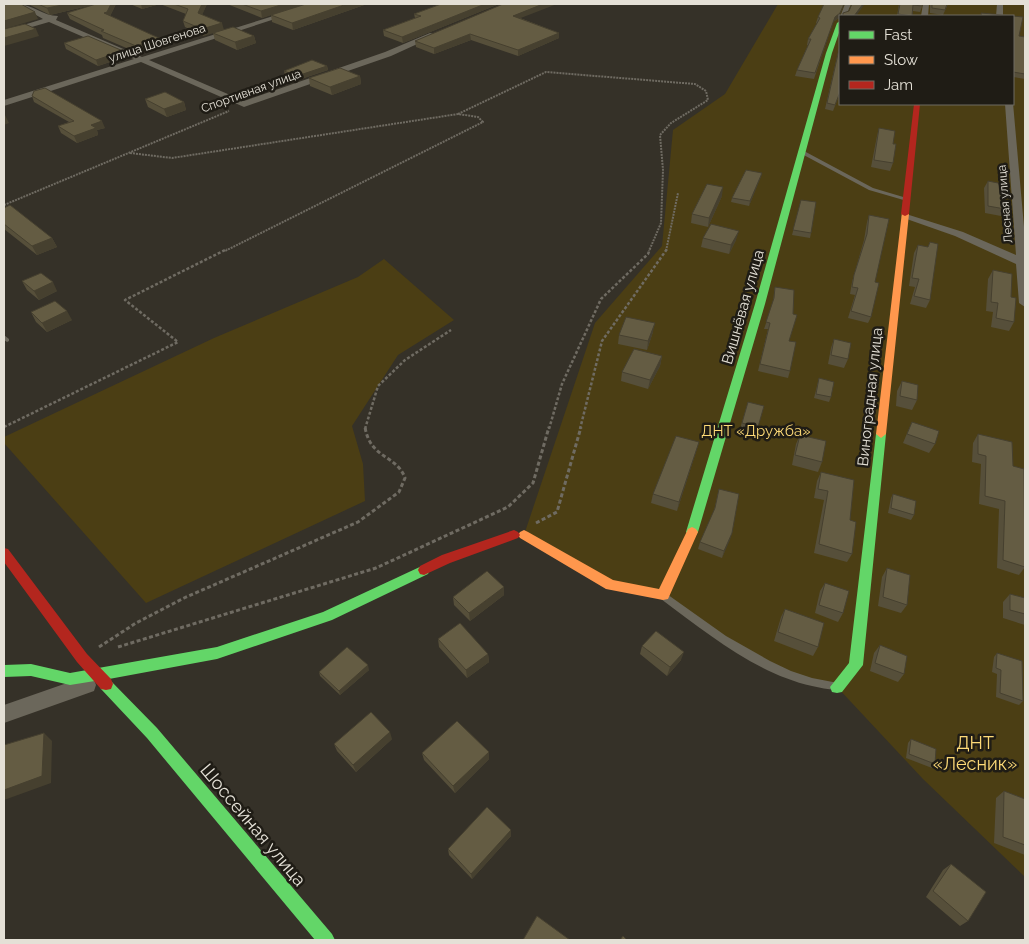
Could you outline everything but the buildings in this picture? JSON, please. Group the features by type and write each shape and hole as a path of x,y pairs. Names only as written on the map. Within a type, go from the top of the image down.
{"street":[{"path":"20,4 50,20 244,104"},
{"name":"улица Шовгенова","path":"4,103 318,4"},
{"path":"4,33 67,15"},
{"name":"Вишнёвая улица","path":"663,595 695,526 760,304 829,53 839,26"},
{"name":"Спортивная улица","path":"244,104 388,54 440,33"},
{"name":"Виноградная улица","path":"837,687 856,665 917,105"},
{"name":"Лесная улица","path":"1009,105 1024,263 1025,303"},
{"path":"906,217 959,234 1024,263"},
{"path":"4,671 30,670 70,679 99,676 217,653 327,616 446,559 519,535 610,585 663,595"},
{"name":"Шоссейная улица","path":"4,553 82,658 152,732 326,940"},
{"path":"4,714 99,676"}],"lane":[{"path":"802,152 871,189 907,199"},
{"path":"663,595 718,636 783,672 815,684 837,687"}],"path":[{"path":"110,649 376,568 508,507 533,483 562,384 601,299 648,254 661,223 663,170 660,135 671,123 708,100 706,91 695,84 546,72 458,114 172,158 130,152"},
{"name":"Спортивная улица","path":"4,205 244,104"},
{"path":"4,428 178,342 125,300 483,122 478,117 458,114"},
{"path":"519,535 557,512 573,458 602,341 667,249 678,193"},
{"path":"82,658 136,623 184,598 358,522 399,492 405,478 402,470 372,448 365,429 378,386 405,360 451,330"}],"green space":[{"name":"ДНТ «Дружба»","path":"778,4 1025,4 1025,877 923,779 837,687 815,684 718,636 663,595 610,585 524,535 595,323 662,246 673,130 725,94"},
{"path":"384,259 454,320 398,355 352,426 363,464 365,501 146,603 4,443 4,437 214,338 358,277"}],"traffic: fast":[{"path":"692,532 760,304 829,53 839,26"},
{"path":"837,687 856,665 881,434"},
{"path":"4,671 31,670 70,679 217,653 327,616 424,570"},
{"path":"106,684 152,733 326,940"}],"traffic: slow":[{"path":"881,434 905,214"},
{"path":"524,535 610,585 663,595 692,532"}],"traffic: jam":[{"path":"905,214 917,105"},
{"path":"424,570 446,559 514,535"},
{"path":"4,553 82,658 106,684"}],"park label":[{"name":"ДНТ «Лесник»","path":"975,753"}]}
